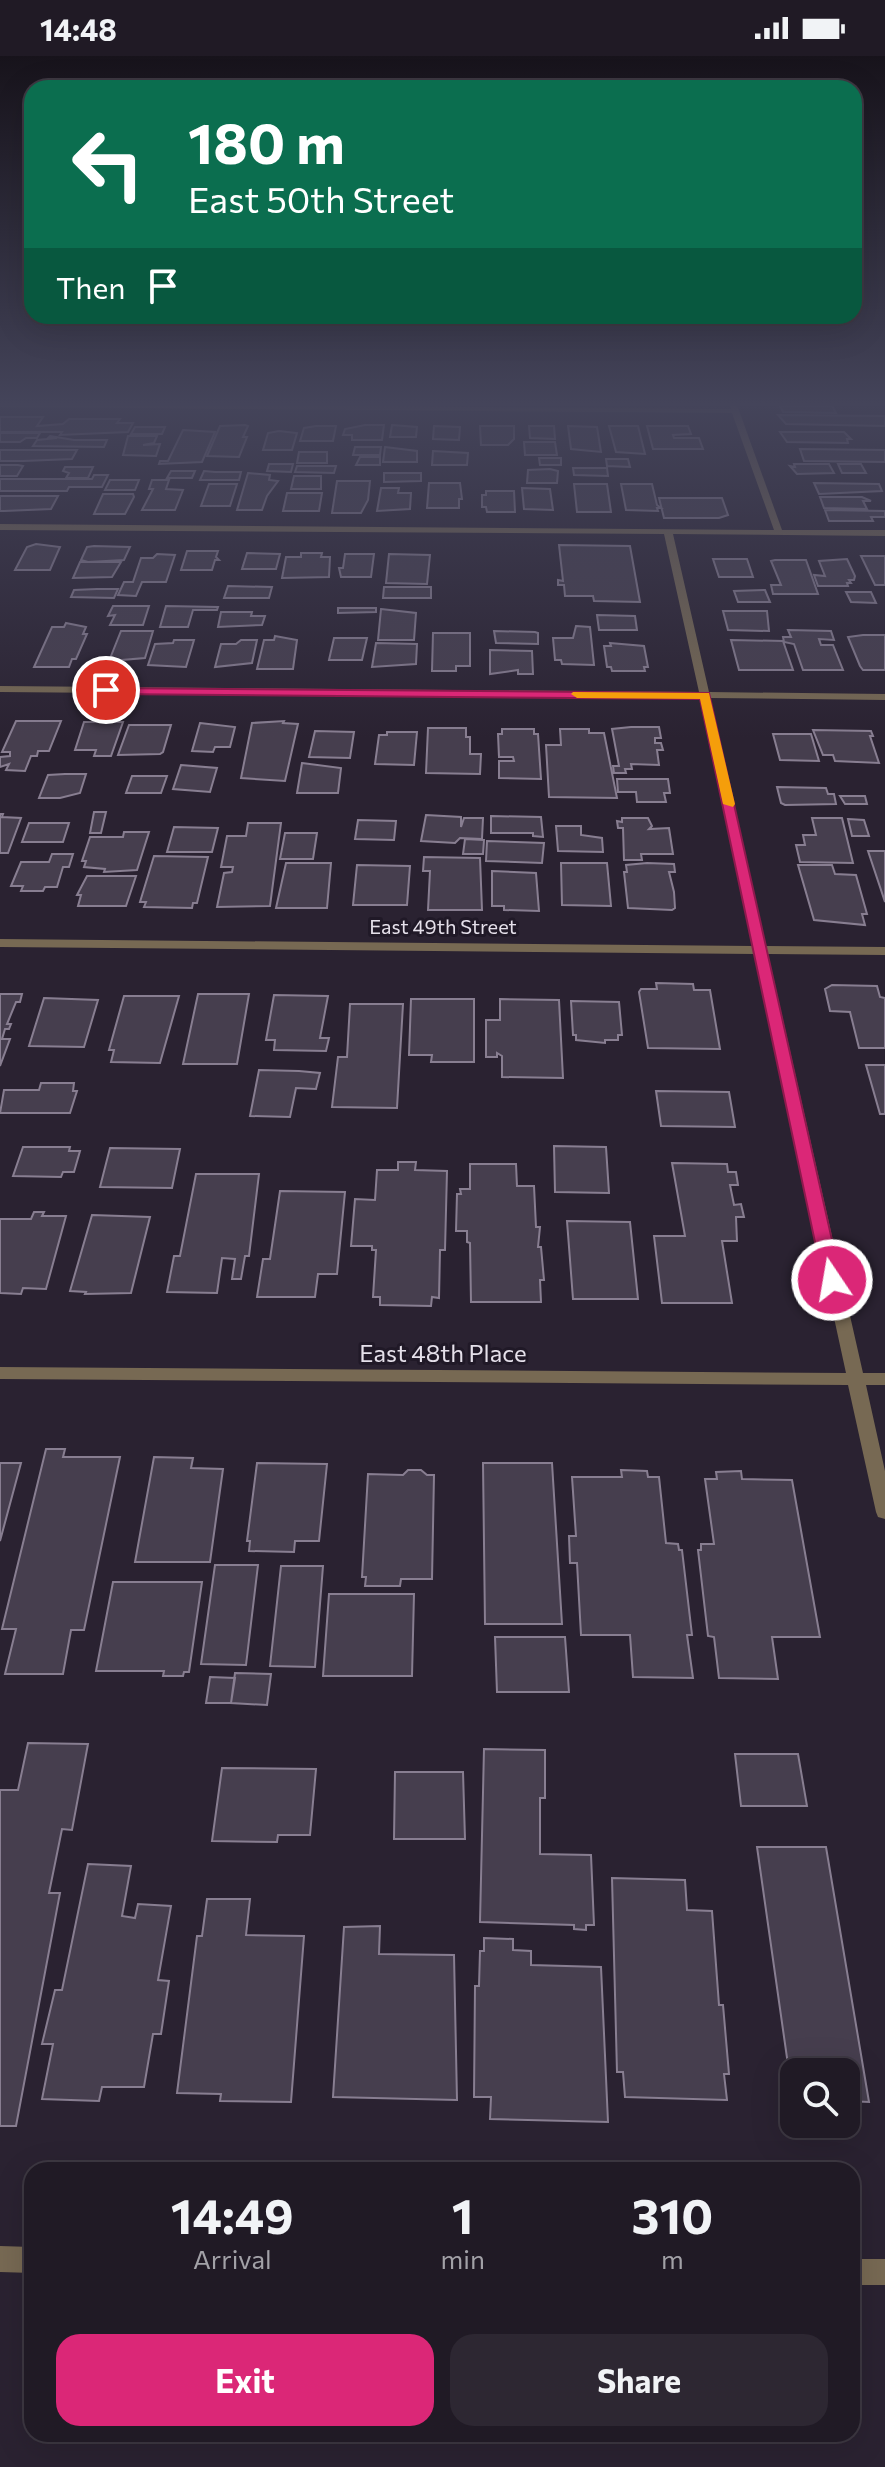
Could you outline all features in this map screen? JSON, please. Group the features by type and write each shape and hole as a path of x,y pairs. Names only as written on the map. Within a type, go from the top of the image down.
{"street":[{"path":"772,514 779,532"},
{"path":"0,527 885,533"},
{"path":"668,531 853,1379 885,1512"},
{"path":"0,689 885,697"},
{"name":"East 49th Street","path":"0,943 885,951"},
{"name":"East 48th Place","path":"0,1373 885,1379"},
{"path":"0,2259 24,2260"},
{"path":"860,2272 885,2272"}],"building":[{"path":"663,514 728,515 719,518 664,518"},
{"path":"826,514 885,514 885,517 871,517 873,521 829,521"},
{"path":"36,544 60,547 50,570 15,570 27,547"},
{"path":"559,545 630,546 640,602 594,601 593,596 565,596 564,585 558,585 558,580 563,581"},
{"path":"87,547 130,547 124,560 88,562 81,560"},
{"path":"187,551 218,551 216,557 219,560 215,560 212,570 181,570"},
{"path":"247,553 280,554 276,569 242,569"},
{"path":"301,553 322,553 321,557 330,557 329,577 282,578 286,557 301,557"},
{"path":"157,554 175,555 166,582 142,582 136,596 118,595 124,582 133,582 141,558 153,558"},
{"path":"345,554 374,554 371,577 341,577 339,568 343,568"},
{"path":"389,554 430,555 427,584 386,583"},
{"path":"861,556 885,556 885,585 875,585"},
{"path":"713,559 747,559 753,577 719,577"},
{"path":"847,559 855,576 854,580 849,580 851,583 847,583 848,586 818,586 814,575 825,576 819,561"},
{"path":"806,560 818,594 773,594 771,585 781,585 771,561"},
{"path":"80,562 121,562 112,577 73,578"},
{"path":"228,586 272,587 269,598 224,598"},
{"path":"384,587 431,587 431,598 383,598"},
{"path":"118,589 114,598 71,597 74,590"},
{"path":"765,590 770,602 738,602 734,591"},
{"path":"846,592 871,592 876,603 851,602"},
{"path":"113,606 149,606 143,625 110,625 115,615 108,616"},
{"path":"166,606 218,607 217,610 193,610 188,627 160,627"},
{"path":"338,608 376,608 376,612 338,613"},
{"path":"381,609 416,613 414,640 378,640"},
{"path":"723,611 767,611 769,631 728,630"},
{"path":"221,612 252,612 251,616 265,616 262,625 218,627"},
{"path":"597,615 635,616 637,630 599,630"},
{"path":"66,623 86,627 83,634 87,634 76,659 72,659 69,667 34,667 52,627 64,627"},
{"path":"576,626 590,627 594,665 562,664 561,660 555,660 553,638 573,638"},
{"path":"788,630 831,631 834,640 819,639 821,645 833,645 843,670 803,670 794,644 784,642 783,637 791,637"},
{"path":"121,631 153,631 145,658 109,661"},
{"path":"494,631 535,632 538,633 538,644 496,643"},
{"path":"433,633 470,633 470,666 456,666 456,671 432,671"},
{"path":"885,635 885,670 863,670 860,666 848,637"},
{"path":"275,636 297,640 293,669 257,669 264,640 274,640"},
{"path":"334,638 367,638 362,660 329,660"},
{"path":"174,640 194,640 186,667 148,665 155,644 173,643"},
{"path":"241,640 257,640 252,663 215,667 221,644 236,644"},
{"path":"731,640 783,641 793,670 739,670"},
{"path":"376,643 417,644 416,664 372,667"},
{"path":"610,643 644,646 648,667 644,667 645,671 612,671 611,667 607,667 604,646 611,646"},
{"path":"490,650 532,651 533,674 518,674 518,670 490,674"},
{"path":"16,721 61,721 49,751 38,751 37,756 31,756 25,771 6,770 9,764 0,767 0,757 10,756 10,752 2,752"},
{"path":"284,721 298,724 285,781 241,778 252,723"},
{"path":"84,722 123,722 111,756 94,756 96,750 75,750"},
{"path":"200,723 235,727 230,747 215,747 213,752 192,751"},
{"path":"129,725 171,725 163,752 118,755"},
{"path":"659,727 661,738 655,738 655,743 661,743 663,750 657,750 659,765 631,764 632,769 625,769 626,773 614,773 613,766 619,766 612,729"},
{"path":"428,728 466,728 466,737 470,737 470,754 481,754 480,774 426,773"},
{"path":"502,729 534,729 534,734 538,734 541,779 499,778 499,761 514,761 513,757 499,757 498,734 502,734"},
{"path":"560,729 589,729 589,733 604,733 617,798 549,797 546,745 561,745"},
{"path":"813,730 871,731 879,763 835,761 833,755 823,755"},
{"path":"315,731 354,732 350,758 309,757"},
{"path":"387,732 417,732 414,765 375,764 379,735 387,735"},
{"path":"773,734 811,734 819,761 780,760"},
{"path":"302,763 341,768 338,793 297,793"},
{"path":"181,765 217,768 210,792 173,789"},
{"path":"86,774 80,793 60,798 39,798 48,775"},
{"path":"132,776 167,776 161,793 126,793"},
{"path":"617,779 668,779 670,793 664,793 666,802 637,802 636,792 618,792"},
{"path":"777,787 826,788 828,794 834,794 836,804 785,805 781,803"},
{"path":"840,796 865,796 867,804 845,804"},
{"path":"94,812 106,812 101,833 90,833"},
{"path":"0,814 3,814 2,817 21,818 8,853 0,853"},
{"path":"426,815 461,817 461,827 464,818 483,818 482,839 460,838 455,843 421,841"},
{"path":"491,816 541,817 543,837 533,836 533,833 491,833"},
{"path":"622,818 648,818 652,826 649,829 669,828 673,854 641,854 642,860 624,860 623,828 618,828 617,821 622,822"},
{"path":"812,818 842,818 853,863 800,862 796,845 805,845 803,835 816,835"},
{"path":"848,819 864,820 869,836 852,836"},
{"path":"358,820 396,821 394,840 355,839"},
{"path":"29,823 69,823 63,842 22,842"},
{"path":"248,823 281,823 270,906 217,907 224,873 232,872 233,867 221,867 227,836 246,836"},
{"path":"556,826 581,826 581,835 602,838 603,852 558,851"},
{"path":"174,827 218,828 212,852 167,852"},
{"path":"124,832 149,832 137,870 104,872 105,869 84,867 86,861 82,861 90,837 123,837"},
{"path":"285,833 317,833 313,859 280,859"},
{"path":"465,839 484,840 483,854 463,854"},
{"path":"487,841 544,843 542,863 486,861"},
{"path":"868,851 885,851 885,902"},
{"path":"52,854 73,854 69,867 63,867 57,887 45,887 43,891 21,891 23,886 11,886 21,862 49,862"},
{"path":"154,856 208,857 197,903 193,903 192,908 144,907 146,902 140,902"},
{"path":"424,857 480,858 482,910 428,910 430,871 423,871"},
{"path":"286,863 331,863 327,908 276,908"},
{"path":"561,863 607,863 611,906 562,905"},
{"path":"674,864 675,872 669,872 674,892 675,908 672,910 628,908 626,865"},
{"path":"357,865 410,866 407,905 353,905"},
{"path":"798,865 832,865 835,874 856,875 867,914 862,914 865,925 814,920"},
{"path":"492,871 536,873 539,911 504,910 504,906 492,906"},
{"path":"87,876 136,876 126,906 78,906 81,895 77,895"},
{"path":"656,983 693,984 694,990 710,990 720,1049 648,1048 639,992 641,989 657,989"},
{"path":"832,985 877,986 880,997 885,998 885,1048 859,1048 850,1012 830,1011 825,989"},
{"path":"0,994 22,994 7,1024 11,1024 9,1029 5,1029 2,1039 10,1039 0,1066"},
{"path":"198,994 249,994 237,1064 183,1064"},
{"path":"274,995 328,996 320,1038 329,1038 326,1051 274,1050 275,1040 266,1040"},
{"path":"124,996 179,996 160,1063 111,1062 114,1050 109,1050"},
{"path":"44,998 98,1000 84,1047 29,1046"},
{"path":"411,999 474,999 474,1062 431,1062 432,1055 409,1055"},
{"path":"500,999 559,1000 563,1078 502,1077 502,1056 497,1053 497,1057 486,1057 486,1020 500,1020"},
{"path":"571,1001 619,1002 622,1035 618,1035 618,1040 605,1040 605,1043 576,1040"},
{"path":"350,1004 403,1004 397,1108 332,1107 338,1057 347,1057"},
{"path":"866,1065 885,1065 885,1114 880,1114"},
{"path":"259,1070 320,1073 316,1089 296,1088 290,1117 250,1116"},
{"path":"41,1083 74,1083 73,1091 77,1091 70,1113 0,1113 4,1090 39,1090"},
{"path":"656,1091 729,1092 735,1127 661,1126"},
{"path":"554,1146 606,1147 609,1193 555,1192"},
{"path":"23,1147 70,1147 69,1151 80,1151 74,1172 63,1172 61,1177 13,1176"},
{"path":"110,1148 180,1149 172,1188 100,1187"},
{"path":"398,1162 416,1162 415,1170 447,1171 445,1250 440,1250 439,1298 432,1297 431,1306 380,1305 380,1297 373,1297 376,1250 372,1250 372,1246 351,1246 355,1199 375,1200 377,1170 398,1170"},
{"path":"672,1163 727,1164 728,1172 736,1172 738,1185 730,1185 734,1205 741,1204 744,1217 736,1217 737,1241 722,1241 732,1303 662,1303 654,1236 685,1236"},
{"path":"470,1164 516,1164 517,1186 534,1186 536,1227 540,1227 538,1247 541,1247 544,1280 540,1280 541,1302 471,1302 470,1243 467,1242 467,1231 456,1231 457,1194 461,1194 460,1189 470,1189"},
{"path":"196,1174 259,1174 249,1256 245,1256 241,1279 232,1279 235,1259 222,1258 217,1293 167,1292 174,1256 180,1256"},
{"path":"280,1191 345,1192 337,1274 318,1274 315,1297 257,1297 263,1259 270,1259"},
{"path":"34,1212 44,1212 42,1216 66,1216 46,1289 23,1288 21,1294 0,1293 0,1219 31,1219"},
{"path":"92,1215 150,1217 131,1293 85,1294 70,1291"},
{"path":"567,1221 630,1222 638,1299 573,1299"},
{"path":"46,1449 65,1449 63,1457 120,1457 84,1630 71,1630 63,1674 5,1674 16,1629 2,1629"},
{"path":"154,1457 193,1458 191,1468 223,1469 210,1562 135,1562"},
{"path":"0,1463 21,1463 0,1541"},
{"path":"257,1463 327,1464 319,1541 295,1541 294,1552 249,1551 250,1541 247,1541"},
{"path":"483,1463 552,1463 562,1624 485,1624"},
{"path":"408,1470 421,1470 427,1475 434,1475 432,1579 401,1579 400,1586 365,1586 366,1577 362,1577 368,1474 403,1475"},
{"path":"621,1470 647,1471 648,1477 659,1477 666,1543 678,1544 679,1550 682,1550 692,1635 687,1635 693,1678 633,1677 630,1635 581,1635 577,1563 570,1563 569,1536 576,1536 572,1477 622,1477"},
{"path":"741,1471 742,1479 792,1480 820,1637 772,1637 778,1679 719,1678 714,1637 708,1636 698,1550 701,1550 701,1544 714,1544 705,1479 717,1479 716,1472"},
{"path":"215,1565 258,1565 246,1665 201,1664"},
{"path":"281,1566 323,1566 315,1667 270,1666"},
{"path":"113,1582 202,1582 189,1672 184,1672 183,1676 163,1676 164,1671 96,1671"},
{"path":"329,1594 414,1594 412,1676 323,1676"},
{"path":"495,1637 565,1637 569,1692 497,1692"},
{"path":"235,1673 271,1674 267,1705 231,1703"},
{"path":"210,1677 235,1678 231,1703 206,1703"},
{"path":"28,1743 88,1744 72,1830 62,1829 49,1893 60,1893 16,2126 0,2126 0,1790 18,1790"},
{"path":"484,1749 545,1750 545,1798 540,1798 540,1854 591,1855 594,1925 586,1925 586,1930 574,1929 574,1925 480,1922"},
{"path":"735,1754 798,1754 807,1806 741,1806"},
{"path":"222,1768 316,1769 310,1835 278,1835 277,1842 212,1841"},
{"path":"395,1772 463,1772 465,1839 394,1839"},
{"path":"757,1847 826,1847 869,2102 860,2102 860,2058 787,2058"},
{"path":"88,1864 131,1866 122,1916 135,1918 138,1904 171,1906 158,1980 169,1981 161,2034 153,2034 144,2087 102,2087 99,2101 42,2099 53,2044 42,2044 55,1990 62,1990"},
{"path":"612,1878 685,1880 687,1910 712,1911 719,2005 723,2005 729,2074 724,2074 727,2100 625,2097 623,2072 617,2072"},
{"path":"207,1899 250,1899 246,1935 304,1936 291,2102 220,2101 221,2094 177,2093 197,1936 202,1936"},
{"path":"380,1926 379,1954 454,1955 457,2100 333,2097 344,1927"},
{"path":"484,1938 513,1939 513,1950 531,1951 531,1965 601,1967 608,2122 490,2119 491,2097 474,2097 475,1986 479,1986 480,1951 484,1951"}],"slow traffic":[{"path":"577,694 705,695 729,804"}],"route":[{"path":"106,690 705,695 832,1280"}]}
